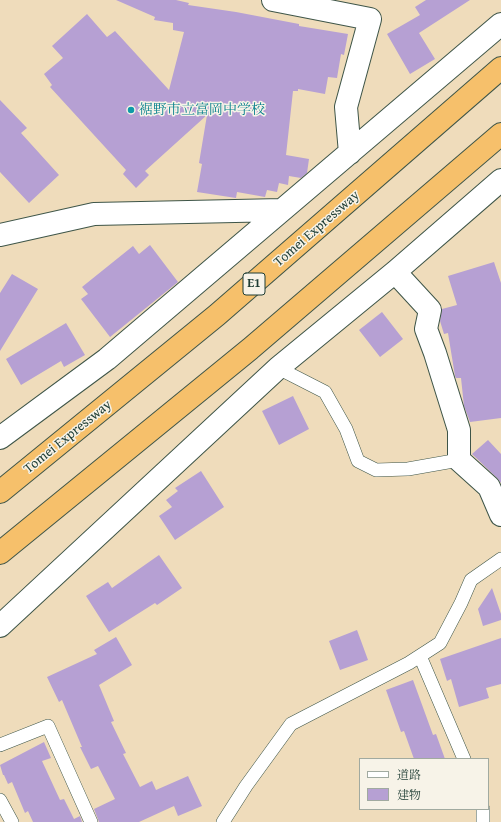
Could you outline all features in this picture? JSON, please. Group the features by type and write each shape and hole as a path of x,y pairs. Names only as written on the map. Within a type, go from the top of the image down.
{"highway":[{"name":"Tomei Expressway","path":"0,492 217,316 501,68"},
{"path":"0,553 250,349 501,134"}],"street":[{"path":"273,0 370,19 346,106 350,152"},
{"path":"0,438 107,359 501,24"},
{"path":"0,626 278,368 396,272 501,180"},
{"path":"0,235 94,214 282,210"},
{"path":"396,272 430,310 426,329 459,430 459,460 489,487 501,515"}],"lane":[{"path":"278,368 326,392 346,429 358,461 376,470 408,469 459,460"},
{"path":"223,822 246,786 291,724 347,696 420,656 440,643 471,580 501,559"},
{"path":"420,656 464,758"},
{"path":"0,745 48,726 91,822"},
{"path":"0,800 12,822"},
{"path":"483,810 483,822"}],"building":[{"path":"116,0 176,0 189,3 188,5 236,12 299,24 299,26 348,34 344,55 341,54 337,78 328,77 325,94 298,89 298,91 293,91 286,155 309,159 307,173 301,178 289,176 288,185 279,183 277,192 267,190 265,197 237,192 236,198 197,192 202,164 199,163 207,115 145,171 149,175 136,188 123,174 126,170 50,87 52,85 44,74 63,58 52,46 87,14 107,37 115,31 169,90 184,32 173,30 173,23 154,20 155,17"},
{"path":"426,0 470,0 419,33 435,59 410,74 387,34 420,15 415,7"},
{"path":"0,100 27,128 21,133 59,175 29,203 0,172"},
{"path":"150,245 178,282 110,337 81,299 88,294 82,287 133,246 139,254"},
{"path":"494,262 501,283 501,418 470,422 464,406 461,378 456,378 455,376 448,333 444,334 440,321 442,309 457,305 448,276"},
{"path":"12,274 38,289 0,351 0,293"},
{"path":"382,312 403,339 380,357 359,330"},
{"path":"66,323 85,355 64,367 61,361 21,385 6,359"},
{"path":"293,396 309,429 279,445 262,411"},
{"path":"488,440 501,454 501,483 472,454"},
{"path":"201,471 224,507 175,540 159,516 172,507 166,500 178,491 175,488"},
{"path":"159,555 182,588 157,605 155,603 109,632 86,596 108,582 112,588"},
{"path":"492,588 501,614 501,620 483,626 478,609"},
{"path":"357,630 368,660 340,670 329,641"},
{"path":"116,637 132,665 99,685 114,721 111,722 126,753 123,754 140,787 152,781 156,790 188,776 202,806 178,816 174,806 139,822 99,822 94,809 115,799 98,766 91,769 80,747 82,747 62,700 59,702 47,677 97,654 94,650"},
{"path":"501,638 501,684 486,688 489,698 459,707 451,679 447,681 440,659"},
{"path":"413,680 433,735 436,734 445,758 414,758 404,731 401,732 386,690"},
{"path":"44,742 51,758 42,761 60,800 64,799 74,819 80,816 82,822 33,822 28,811 25,813 12,782 8,784 3,775 0,765"}],"place":[{"name":"裾野市立富岡中学校","path":"131,110"}]}
